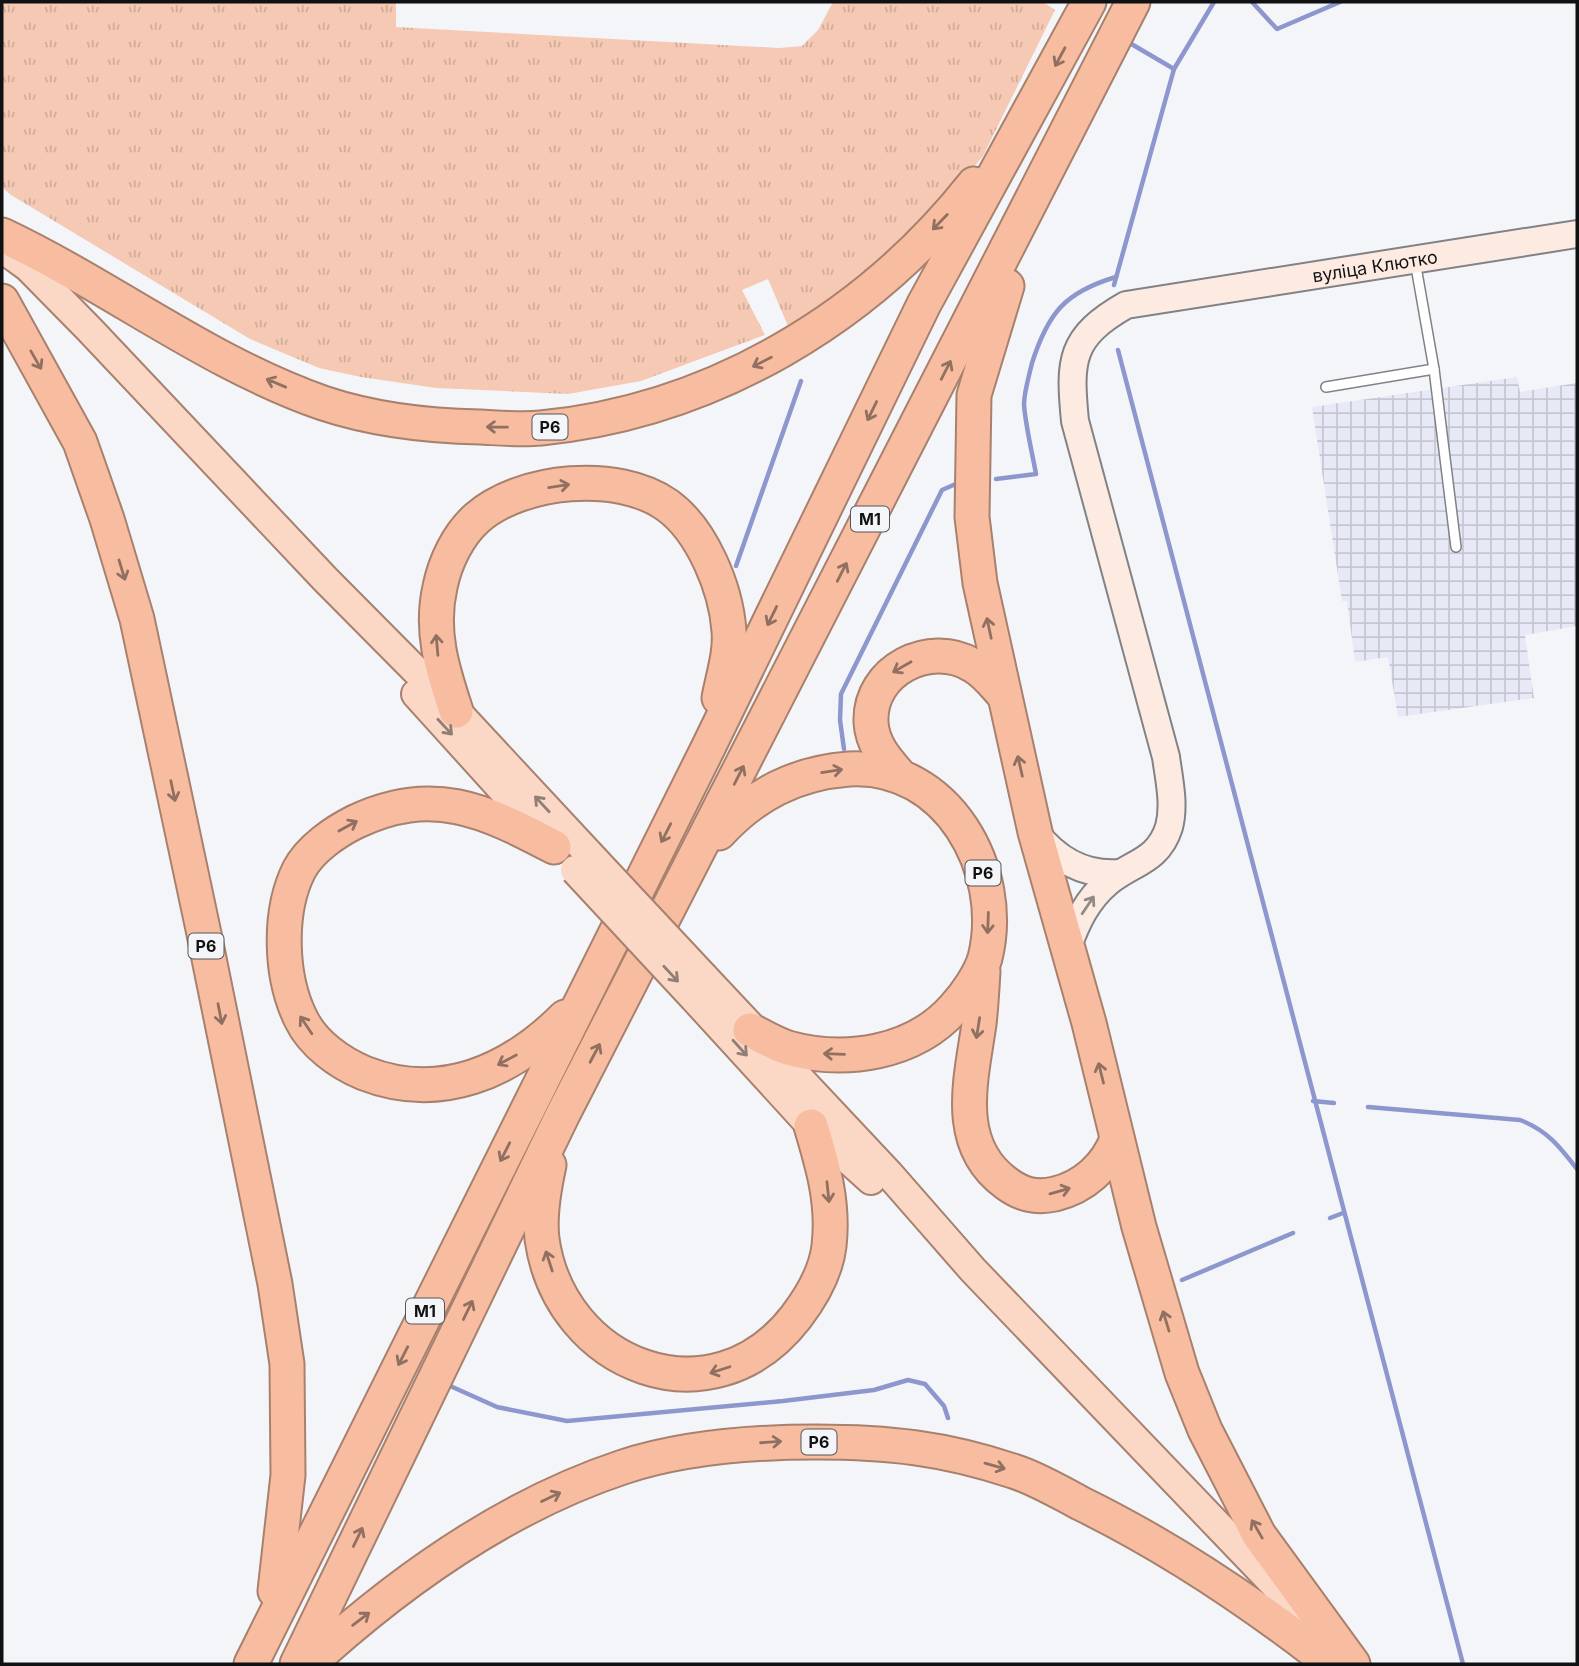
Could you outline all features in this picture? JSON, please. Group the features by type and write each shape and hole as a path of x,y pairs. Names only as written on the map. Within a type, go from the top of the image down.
{"highway":[{"name":"М1","path":"251,1664 271,1619 707,750 924,304 1089,2"},
{"name":"М1","path":"297,1664 563,1114 1133,2"},
{"name":"Р6","path":"2,235 75,272 220,360 323,403 384,418 441,426 539,428 627,414 709,388 797,344 890,273 959,203 1030,113"},
{"name":"Р6","path":"1043,181 995,320 974,395 972,517 979,583 1035,832 1068,946 1174,1347 1205,1430 1259,1535 1352,1664"},
{"name":"Р6","path":"2,301 80,442 137,619 275,1284 286,1364 288,1475 271,1619"},
{"name":"Р6","path":"456,710 439,658 436,626 439,587 449,557 461,535 477,517 521,494 578,483 624,486 668,505 685,523 709,562 724,603 729,651 707,750"},
{"name":"Р6","path":"901,778 884,758 871,722 873,703 892,672 929,656 953,657 987,674 1003,695"},
{"name":"Р6","path":"696,858 729,822 771,788 833,770 876,770 901,778 939,799 966,833 979,859 987,887 984,960 968,1106 980,1157 994,1174 1016,1191 1029,1196 1042,1196 1073,1188 1096,1172 1111,1155 1117,1139"},
{"name":"Р6","path":"573,857 510,823 469,808 448,803 411,803 381,810 326,839 300,867 288,898 286,962 292,995 302,1021 321,1046 346,1065 391,1083 412,1087 444,1085 469,1079 497,1066 539,1043 579,1003"},
{"name":"Р6","path":"750,1030 786,1047 814,1053 870,1053 901,1046 944,1020 963,998 984,960"},
{"name":"Р6","path":"563,1114 545,1190 542,1238 560,1292 575,1319 591,1337 613,1354 644,1367 687,1375 711,1373 755,1355 791,1323 811,1297 829,1249 831,1221 827,1182 811,1126"},
{"name":"Р6","path":"309,1664 348,1629 475,1536 551,1496 625,1467 710,1448 778,1441 869,1441 938,1449 1017,1472 1112,1519 1198,1569 1331,1664"}],"main road":[{"name":"Р6","path":"2,248 28,267 89,329 325,579 456,710 573,857"},
{"name":"Р6","path":"325,579 430,711 699,988 811,1126 973,1270"},
{"name":"Р6","path":"699,988 750,1030 888,1174 973,1270 1352,1664"}],"street":[{"name":"вуліца Клютко","path":"1068,946 1089,901 1120,873 1145,862 1162,844 1170,824 1171,794 1166,757 1075,421 1070,378 1075,352 1086,333 1126,305 1170,296 1577,234"},
{"path":"1035,832 1048,848 1074,867 1104,875 1120,873"}],"lane":[{"path":"1415,258 1434,369 1456,547"},
{"path":"1326,387 1434,369"}],"shaded area":[{"path":"1517,377 1520,392 1577,383 1577,626 1525,635 1534,698 1398,717 1388,657 1355,662 1347,601 1342,601 1312,407"}],"green space":[{"path":"2,2 396,2 396,27 779,48 802,46 818,30 833,2 1043,2 1055,10 983,156 934,215 852,287 788,326 768,279 742,290 765,335 641,381 568,394 436,388 319,368 250,339 11,195 2,187"}],"waterway":[{"path":"1114,285 1174,69 1214,2"},
{"path":"1252,2 1277,29 1340,2"},
{"path":"1128,42 1174,69"},
{"path":"996,479 1036,474 1024,400 1032,363 1052,318 1071,298 1098,283 1116,277"},
{"path":"1118,350 1463,1664"},
{"path":"736,566 801,381"},
{"path":"844,749 840,720 841,694 942,490 958,483"},
{"path":"1313,1101 1334,1103"},
{"path":"1368,1107 1520,1120 1530,1124 1559,1146 1577,1169"},
{"path":"1330,1218 1343,1213"},
{"path":"1182,1280 1293,1233"},
{"path":"448,1385 497,1407 567,1421 783,1401 874,1390 908,1380 925,1384 944,1406 948,1418"}]}
